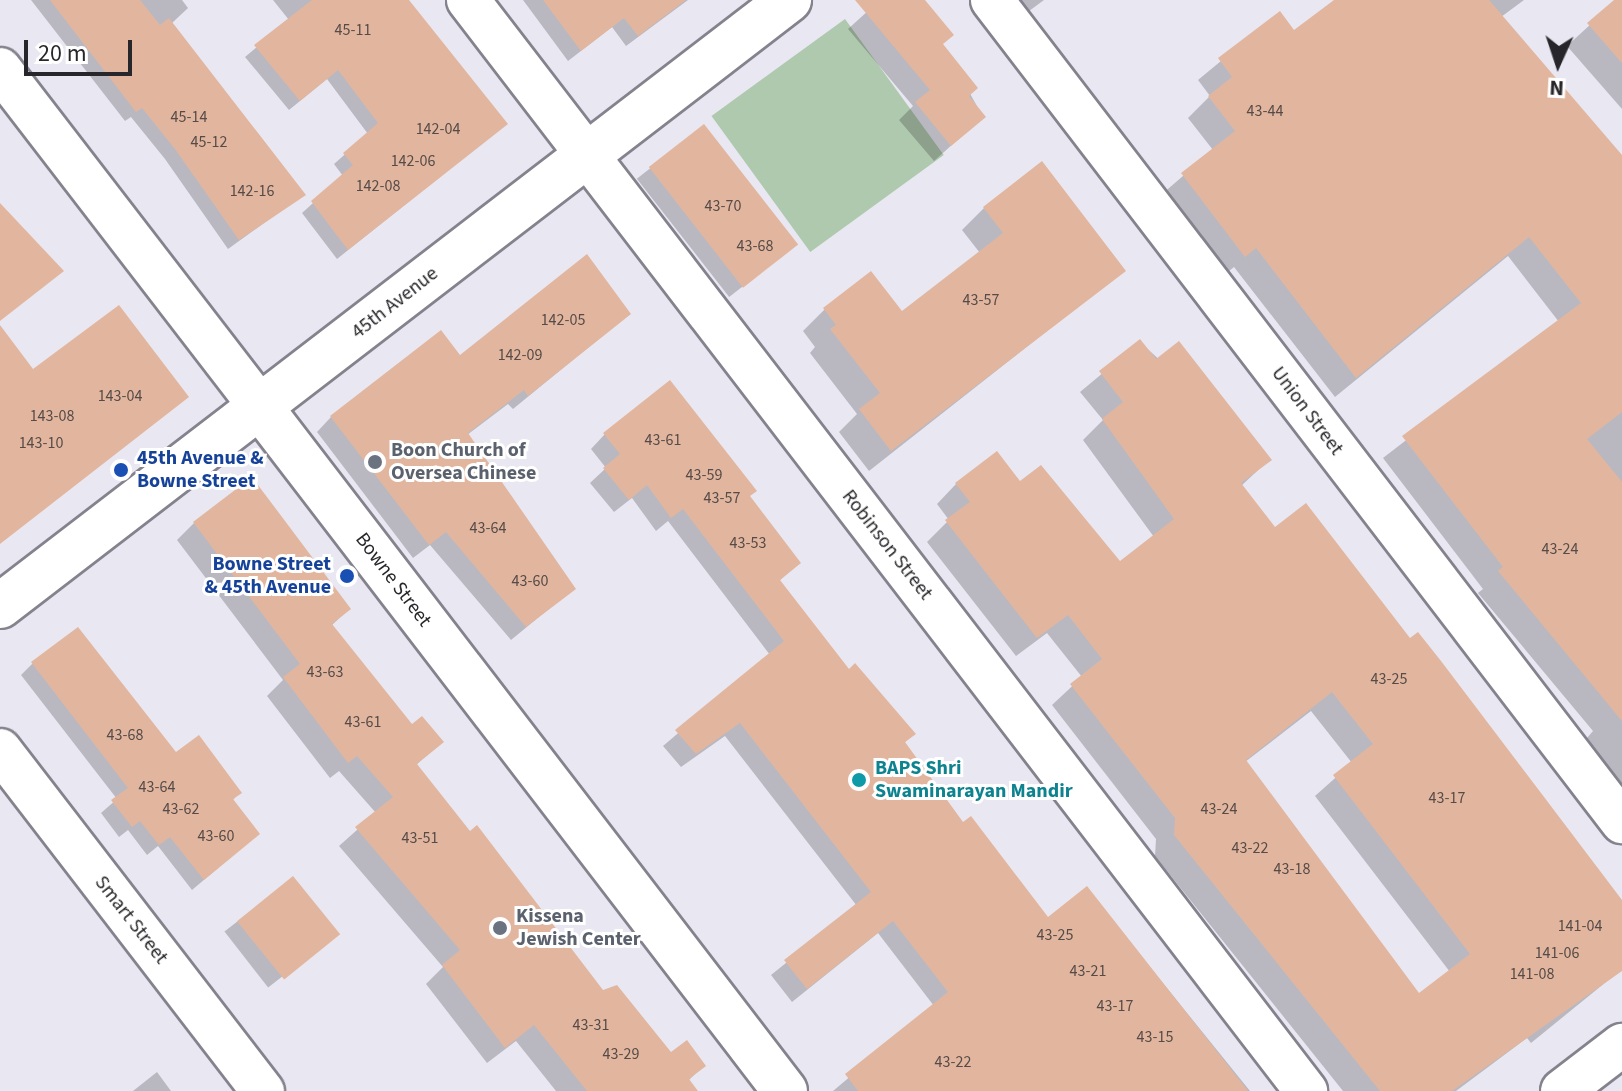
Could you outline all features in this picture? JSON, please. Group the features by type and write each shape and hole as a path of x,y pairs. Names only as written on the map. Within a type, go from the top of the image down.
{"street":[{"name":"Robinson Street","path":"468,0 1306,1091"},
{"name":"45th Avenue","path":"0,606 789,0"},
{"name":"Union Street","path":"992,0 1622,822"},
{"name":"Bowne Street","path":"0,69 785,1091"},
{"name":"Smart Street","path":"0,750 263,1091"},
{"path":"1562,1091 1622,1045"}],"green space":[{"path":"845,19 944,155 810,252 712,116"}],"building":[{"path":"50,0 140,0 160,25 169,18 306,195 239,240 175,149 142,108 136,112"},
{"path":"312,0 409,0 508,124 348,250 311,201 353,165 343,153 378,123 338,70 300,101 254,45"},
{"path":"543,0 686,0 638,36 624,18 581,51"},
{"path":"855,0 925,0 954,35 943,44 978,88 969,96 986,117 951,146 915,102 930,90"},
{"path":"1334,0 1489,0 1622,155 1622,412 1587,439 1622,482 1622,721 1498,571 1503,567 1402,436 1581,303 1529,237 1356,378 1256,248 1245,257 1181,173 1235,131 1208,96 1232,77 1218,58 1280,11 1294,30"},
{"path":"1614,0 1622,0 1622,63 1587,23"},
{"path":"704,124 798,245 743,288 649,167"},
{"path":"1042,161 1126,271 891,451 859,409 880,393 830,329 836,325 823,308 871,271 902,311 1003,233 983,207"},
{"path":"0,203 64,271 0,321"},
{"path":"587,254 631,314 528,396 524,390 468,433 576,589 526,627 446,532 429,545 330,416 441,330 460,355"},
{"path":"119,305 189,397 0,544 0,325 33,369"},
{"path":"1140,339 1156,359 1179,341 1272,460 1241,483 1275,527 1306,503 1410,638 1418,632 1622,900 1622,971 1452,1091 1380,1091 1174,835 1175,818 1070,684 1102,659 1068,615 1037,638 945,520 970,502 955,483 997,451 1020,481 1041,465 1120,561 1174,519 1102,419 1123,402 1099,371","holes":["1332,692 1373,744 1333,775 1470,954 1419,993 1246,760"]},
{"path":"670,380 757,491 750,496 801,563 780,580 849,669 855,663 916,734 905,742 963,822 971,816 1048,917 1087,886 1248,1091 858,1091 845,1074 948,992 893,921 807,989 784,960 871,892 740,723 696,754 675,730 784,641 683,509 671,518 647,485 629,500 603,468 620,454 603,433"},
{"path":"252,477 351,609 332,624 412,724 422,716 444,742 417,764 470,831 477,825 603,990 617,985 671,1052 687,1040 706,1066 689,1079 698,1091 587,1091 534,1025 505,1048 442,965 460,950 355,827 393,797 357,756 348,763 283,677 300,664 193,522"},
{"path":"78,627 176,752 199,735 242,793 233,799 260,834 204,880 170,837 159,845 140,821 132,827 111,800 128,788 31,662"},
{"path":"293,876 340,934 284,980 237,921"}],"place":[{"name":"Boon Church of Oversea Chinese","path":"375,462"},
{"name":"45th Avenue & Bowne Street","path":"121,470"},
{"name":"Bowne Street & 45th Avenue","path":"347,576"},
{"name":"BAPS Shri Swaminarayan Mandir","path":"859,780"},
{"name":"Kissena Jewish Center","path":"500,928"}]}
